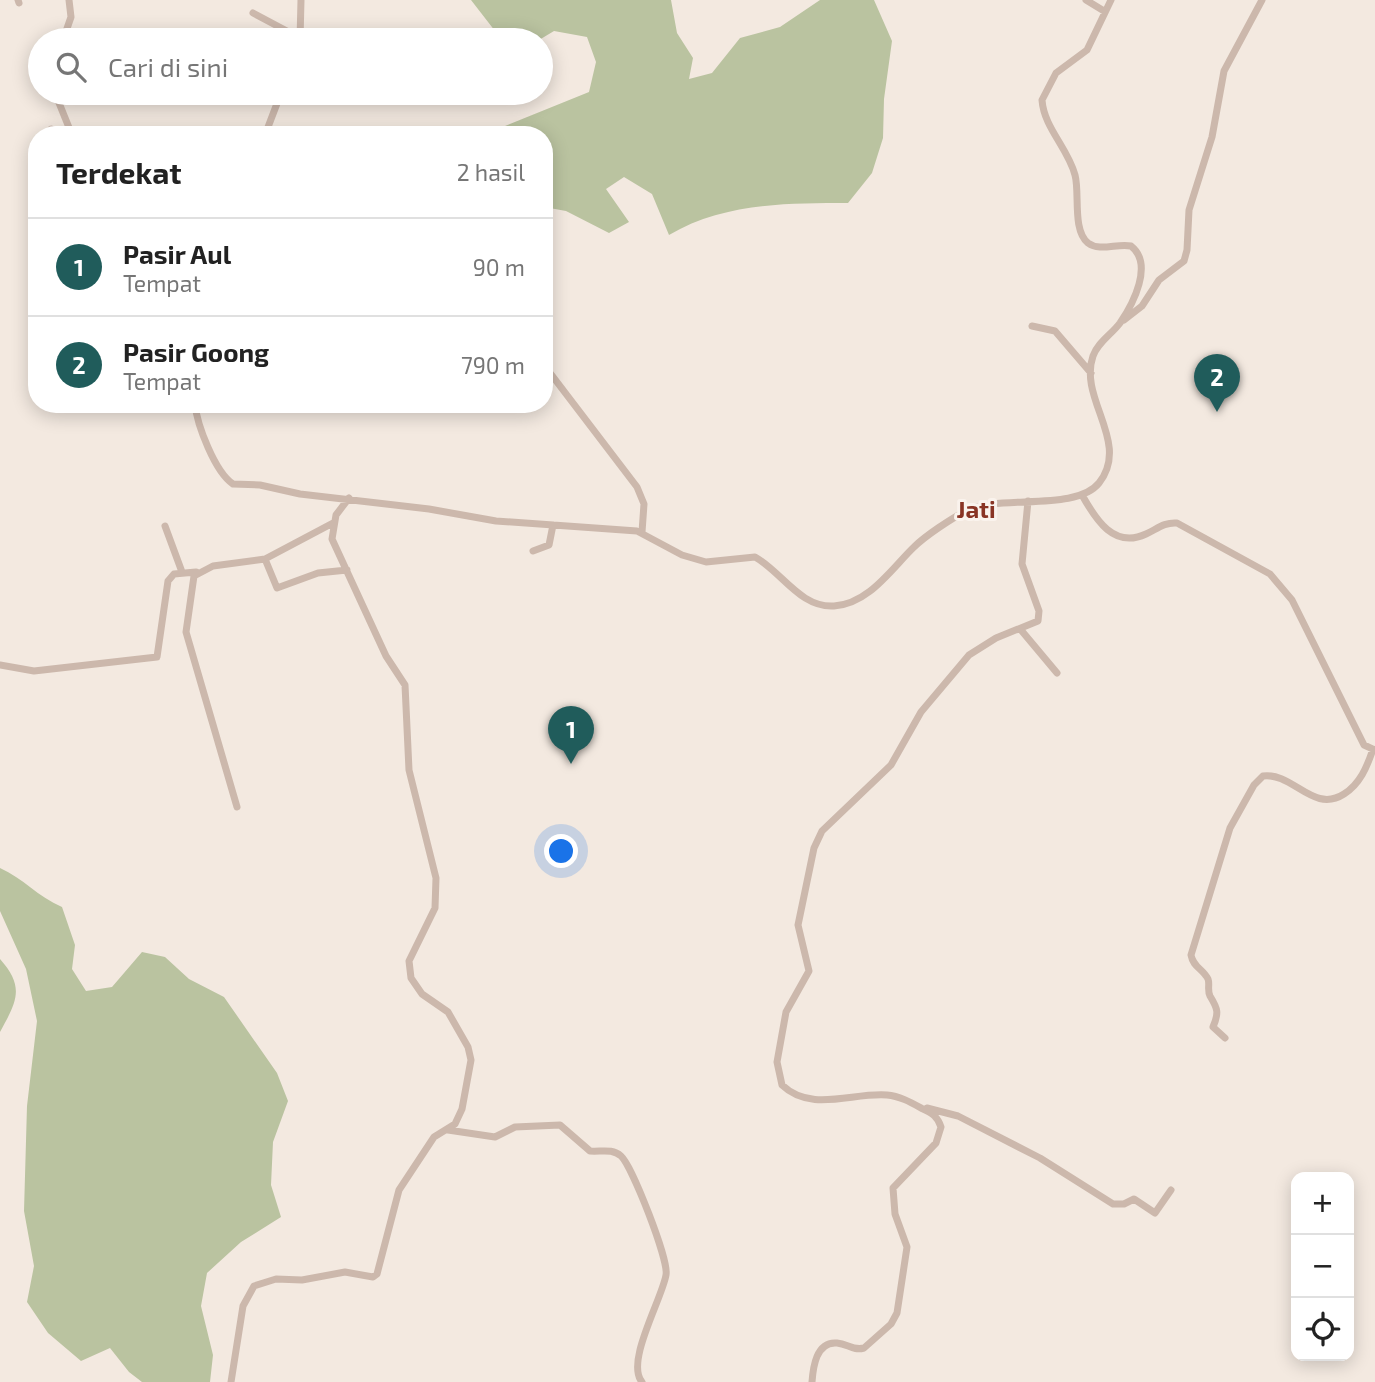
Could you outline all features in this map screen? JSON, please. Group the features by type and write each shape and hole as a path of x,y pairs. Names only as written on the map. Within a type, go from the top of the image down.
{"street":[{"path":"67,28 71,18 69,0"},
{"path":"300,28 301,0"},
{"path":"1086,0 1104,11"},
{"path":"1111,0 1087,50 1051,79 1042,103 1075,174 1080,228 1084,239 1097,247 1129,245 1138,254 1141,265 1138,286 1120,323"},
{"path":"197,413 202,433 224,475 232,483 496,521 642,532 699,561 755,557 808,600 821,605 839,606 857,598 889,576 919,542 965,511 1082,495 1098,484 1110,457 1109,442 1092,374 1094,354 1120,323 1142,306 1159,280 1184,261 1189,210 1212,137 1224,71 1262,0"},
{"path":"253,13 280,28"},
{"path":"60,105 68,126"},
{"path":"268,126 276,105"},
{"path":"1032,326 1055,331 1092,374"},
{"path":"553,377 623,466 640,493 644,509 642,532"},
{"path":"1082,495 1096,519 1112,534 1133,538 1167,523 1177,523 1279,582 1297,609 1363,742 1374,749 1359,781 1337,799 1319,799 1266,775 1256,781 1232,821 1191,955 1194,965 1208,979 1209,994 1216,1002 1218,1015 1213,1027 1224,1038"},
{"path":"0,665 34,671 157,657 167,585 172,575 265,559 333,523 349,498"},
{"path":"1028,501 1022,564 1039,615 1037,623 996,638 962,661 921,712 891,765 822,831 814,848 798,925 809,971 786,1012 777,1062 782,1085 797,1094 831,1101 869,1094 890,1095 919,1107 958,1116 1040,1158 1112,1204 1124,1204 1134,1199 1155,1213 1171,1191"},
{"path":"231,1382 241,1317 249,1290 258,1283 276,1279 302,1280 345,1272 375,1276 399,1190 434,1137 448,1130 462,1109 471,1060 468,1047 448,1012 414,985 410,970 416,944 435,908 436,888 427,836 409,770 405,685 386,656 334,545 333,523"},
{"path":"533,551 548,545 553,525"},
{"path":"165,526 182,572"},
{"path":"265,559 277,588 318,573 346,570"},
{"path":"196,572 189,597 186,632 237,807"},
{"path":"1021,630 1057,673"},
{"path":"812,1382 815,1359 826,1346 837,1343 860,1350 895,1320 907,1247 895,1214 893,1188 936,1143 941,1133 939,1120 919,1107"},
{"path":"448,1130 495,1137 515,1127 561,1125 590,1151 612,1151 624,1160 659,1239 667,1267 641,1350 638,1373 642,1382"}],"green space":[{"path":"471,0 671,0 677,33 693,58 689,79 712,73 740,38 780,27 820,0 874,0 892,41 884,99 883,138 872,173 848,203 779,205 733,211 711,216 669,235 652,194 624,177 606,189 629,222 609,233 566,211 553,209 553,126 505,126 589,92 596,62 587,37 553,32 553,28 493,28"},
{"path":"0,868 62,907 75,945 72,969 86,991 112,987 142,952 165,957 189,979 224,997 277,1073 288,1101 273,1142 271,1185 281,1217 241,1242 207,1273 201,1306 213,1355 210,1382 142,1382 129,1372 110,1348 81,1361 48,1333 27,1302 34,1266 24,1211 27,1106 37,1021 26,969 0,911"},
{"path":"0,959 13,978 16,994 0,1032"}],"place":[{"name":"Pasir Goong","path":"1217,412"},
{"name":"Pasir Aul","path":"571,764"}],"district":[{"name":"Jati","path":"976,508"}]}
